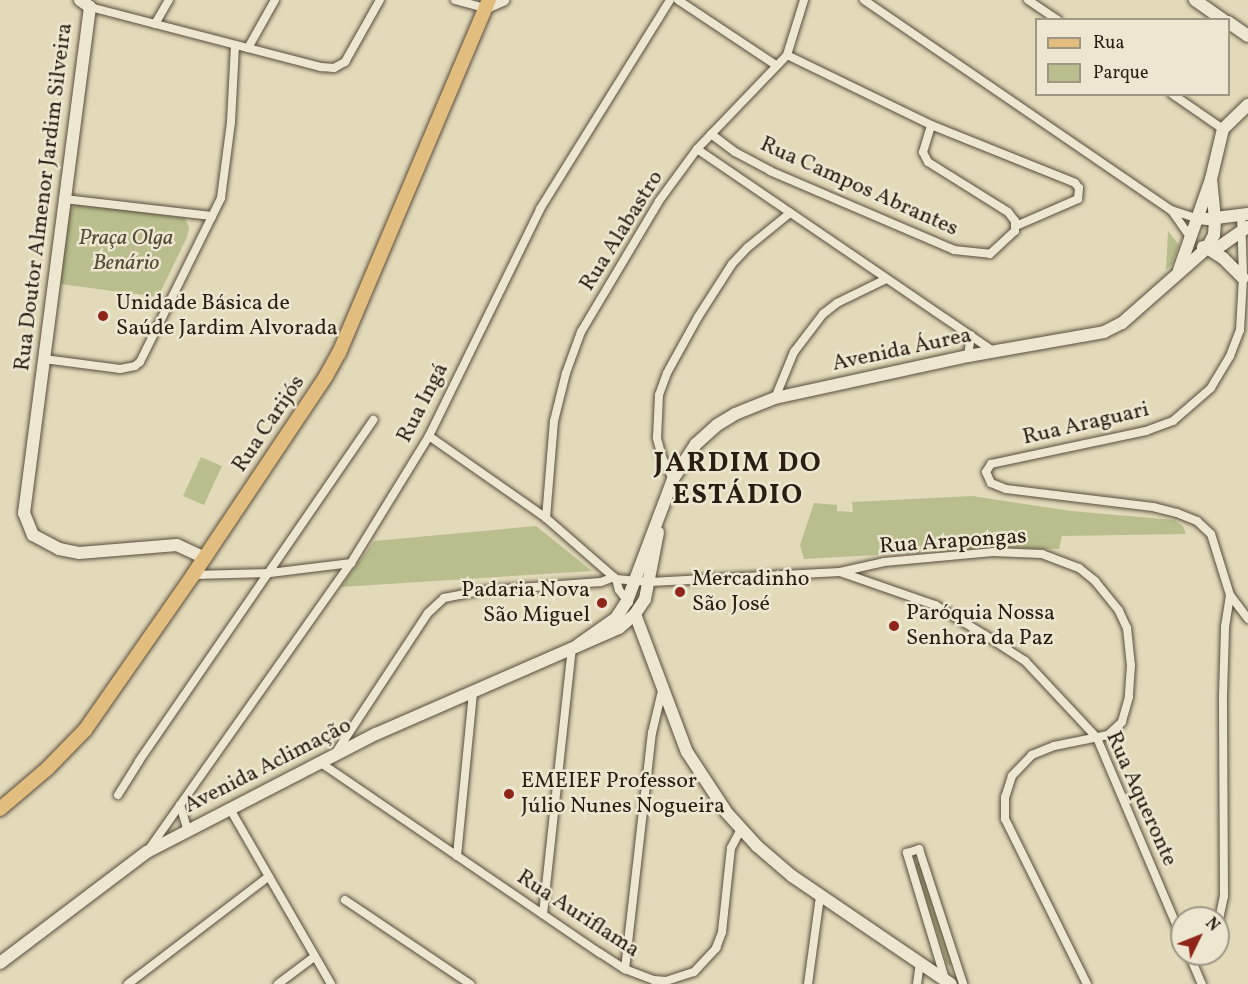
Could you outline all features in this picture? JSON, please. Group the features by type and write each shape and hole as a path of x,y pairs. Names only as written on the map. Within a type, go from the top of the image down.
{"main road":[{"name":"Rua Carijós","path":"0,809 48,768 85,730 205,558 326,376 339,353 487,4"}],"street":[{"path":"155,24 169,0"},
{"path":"248,48 275,0"},
{"path":"85,4 321,67 340,66 345,62 380,0"},
{"path":"455,0 487,4 503,0"},
{"name":"Rua Ingá","path":"147,852 351,562 429,436 540,209 670,0"},
{"path":"678,0 776,65"},
{"path":"804,0 787,55 931,125 1075,183 1080,195 1078,199 1016,226"},
{"path":"864,0 1172,210 1196,218 1215,219 1245,214"},
{"path":"1028,0 1055,18"},
{"path":"1195,0 1221,18"},
{"name":"Rua Doutor Almenor Jardim Silveira","path":"85,4 64,199 24,513 33,535 45,544 79,553 177,545 205,558"},
{"path":"1230,23 1248,36"},
{"path":"44,359 120,369 135,366 140,362 220,198 225,173 235,45"},
{"name":"Rua Alabastro","path":"546,518 554,422 566,373 581,332 659,201 697,149 787,55"},
{"path":"1175,96 1223,129"},
{"path":"1207,248 1214,235 1215,219 1211,179 1223,129 1233,116 1248,105"},
{"name":"Rua Campos Abrantes","path":"711,134 735,152 770,171 954,250 990,254 1005,242 1016,226 1008,212 928,162 923,152 931,125"},
{"path":"697,149 995,352"},
{"name":"Avenida Áurea","path":"1178,271 1211,179"},
{"path":"64,199 212,216"},
{"path":"1172,210 1198,245 1223,258 1244,278"},
{"path":"673,478 662,457 657,438 659,394 667,373 698,317 732,264 748,247 790,213"},
{"name":"Rua Araguari","path":"1230,595 1211,534 1197,521 1153,507 1006,489 992,483 988,478 987,467 991,464 1128,436 1173,421 1211,388 1230,356 1240,330 1245,214"},
{"name":"Avenida Áurea","path":"627,601 673,478 696,444 717,425 735,414 775,398 968,357 1104,332 1134,314 1178,271 1207,248 1227,243 1245,229"},
{"path":"775,398 794,352 824,314 837,303 886,279"},
{"path":"968,357 971,335"},
{"path":"118,795 138,761 270,573 373,420"},
{"path":"429,436 546,518 615,578 620,591 635,614 662,691 687,752 712,793 741,829 773,860 820,896 948,981"},
{"name":"Avenida Áurea","path":"635,614 645,599 650,582 662,506"},
{"name":"Rua Arapongas","path":"840,573 884,562 993,552 1042,554 1079,568 1095,581 1119,611 1127,628 1130,646 1126,712 1116,729 1108,735 1097,738"},
{"path":"193,575 270,573 351,562"},
{"name":"Rua Aqueronte","path":"333,757 428,613 444,598 480,591 601,582 615,578 650,582 840,573 935,605 1025,661 1097,738 1170,910"},
{"path":"1230,595 1248,619"},
{"path":"1222,906 1224,896 1223,696 1225,627 1230,595"},
{"name":"Avenida Aclimação","path":"575,646 616,618 627,601"},
{"name":"Avenida Aclimação","path":"0,963 147,852 359,744 575,646 613,633 635,614"},
{"path":"543,914 575,646"},
{"path":"625,969 652,733 662,691"},
{"path":"457,855 473,692"},
{"path":"358,719 359,744"},
{"path":"1087,984 1008,827 1004,810 1008,786 1025,761 1054,746 1097,738"},
{"name":"Rua Auriflama","path":"321,763 625,969 666,981 694,972 707,961 716,948 722,932 731,848 741,829"},
{"path":"180,805 188,832"},
{"path":"230,809 331,984"},
{"path":"948,981 907,853 919,849 963,984"},
{"path":"128,984 268,877"},
{"path":"808,984 820,896"},
{"path":"345,900 470,984"},
{"path":"278,984 314,957"},
{"path":"917,984 920,962"},
{"path":"1195,966 1202,984"}],"green space":[{"name":"Praça Olga Benário","path":"77,203 185,218 189,228 187,237 158,297 60,284 70,210"},
{"path":"1168,231 1179,245 1172,264 1166,270"},
{"path":"201,457 222,466 204,505 183,496"},
{"path":"972,496 1071,511 1174,520 1183,526 1186,534 1062,536 1059,549 1004,548 804,559 800,545 814,503 837,505 837,511 853,512 852,502"},
{"path":"536,526 592,571 341,587 374,541"},
{"path":"917,862 920,864 952,963 950,966 947,964 915,866"}],"place":[{"name":"Unidade Básica de Saúde Jardim Alvorada","path":"103,316"},
{"name":"Mercadinho São José","path":"680,592"},
{"name":"Padaria Nova São Miguel","path":"602,603"},
{"name":"Paróquia Nossa Senhora da Paz","path":"894,626"},
{"name":"EMEIEF Professor Júlio Nunes Nogueira","path":"509,794"}],"district":[{"name":"JARDIM DO ESTÁDIO","path":"738,480"}]}
